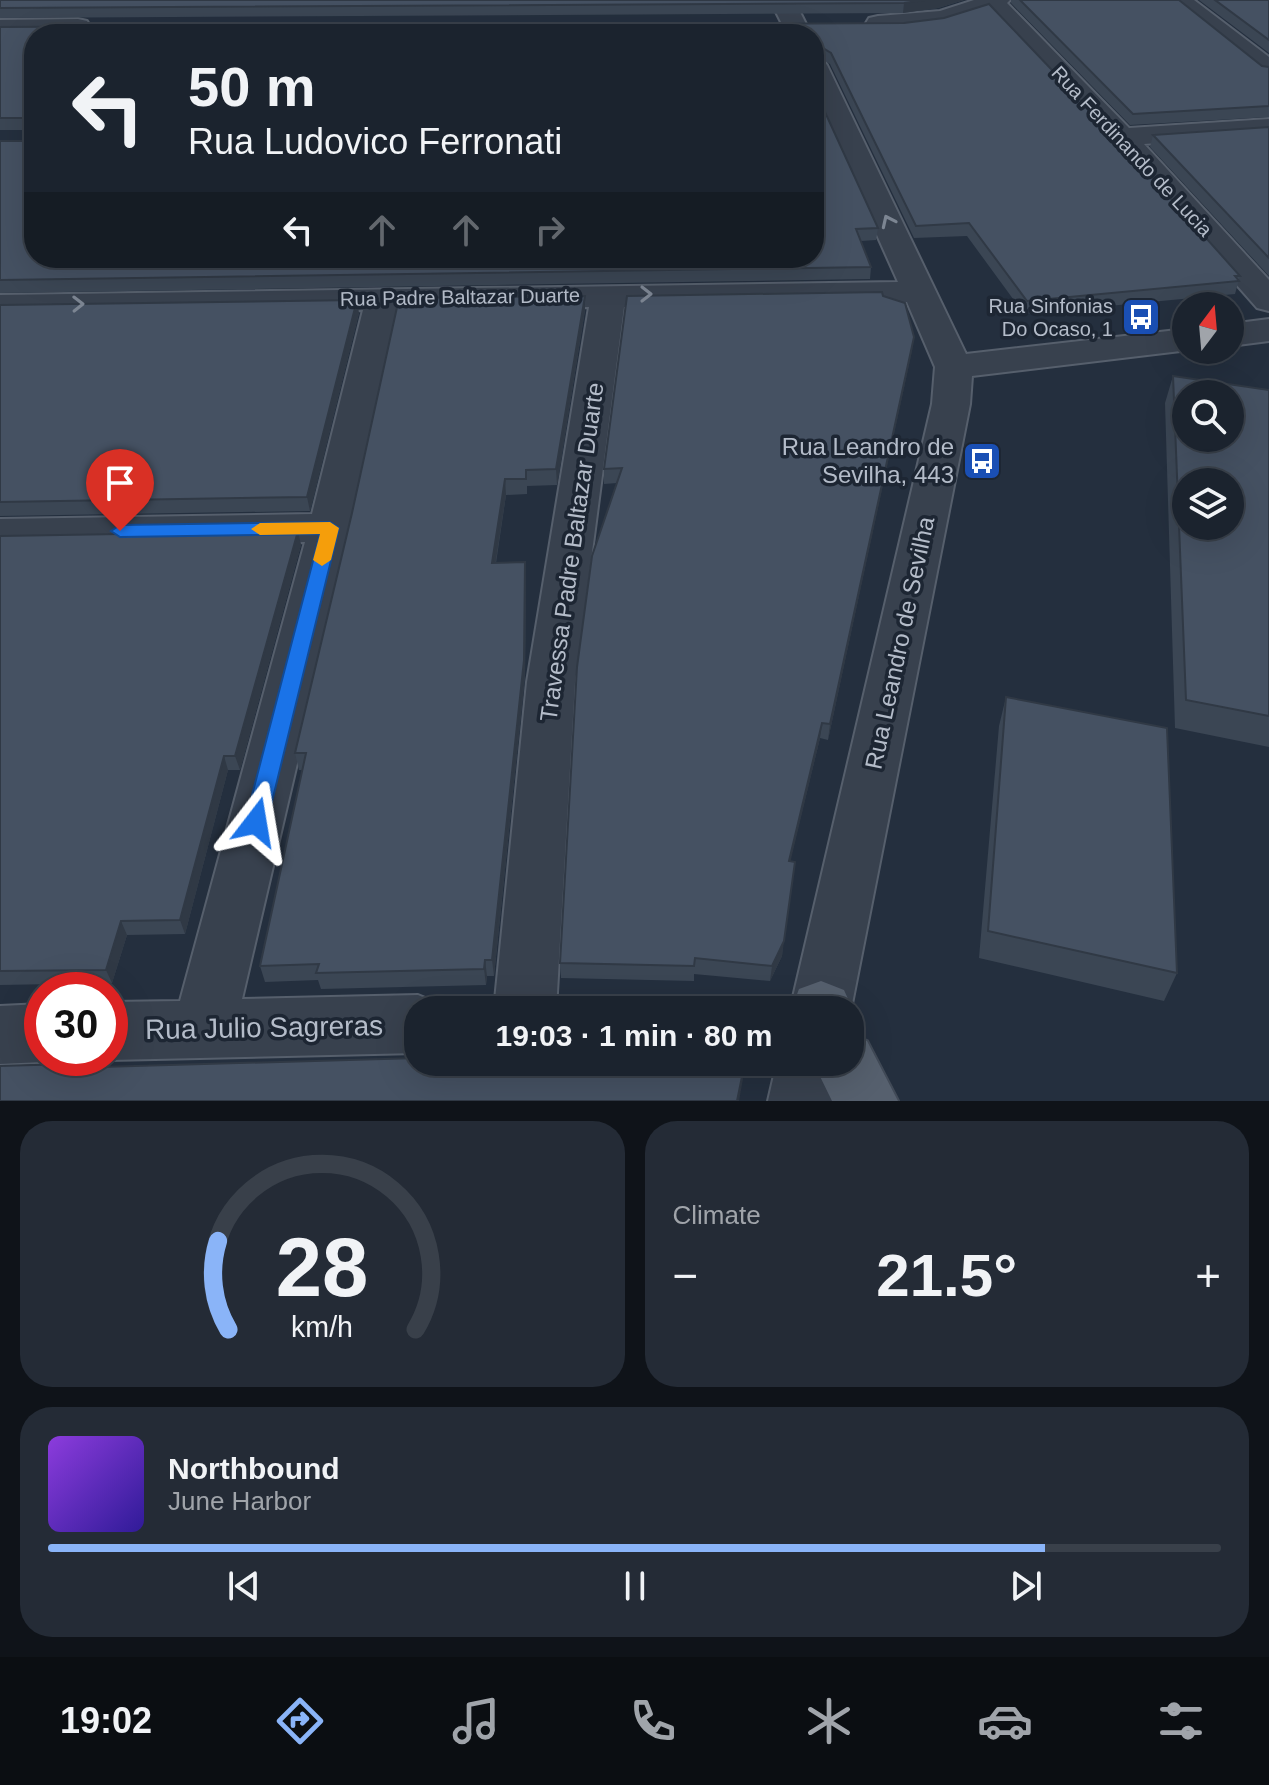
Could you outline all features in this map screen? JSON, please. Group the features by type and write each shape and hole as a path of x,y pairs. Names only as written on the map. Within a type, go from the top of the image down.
{"main road":[{"path":"853,1076 866,1101"}],"street":[{"path":"0,26 23,0"},
{"path":"37,24 60,0"},
{"path":"782,0 794,24"},
{"path":"1179,0 1264,60"},
{"path":"857,24 925,21 995,1"},
{"name":"Rua Ferdinando de Lucia","path":"995,1 1269,301"},
{"path":"0,26 24,26"},
{"name":"Rua Leandro de Sevilha","path":"824,86 954,367 951,404 824,996"},
{"path":"1122,137 1269,127"},
{"path":"824,131 846,131"},
{"name":"Rua Padre Baltazar Duarte","path":"0,305 920,292"},
{"name":"Travessa Padre Baltazar Duarte","path":"526,996 551,682 608,295"},
{"path":"204,1028 330,528 383,298"},
{"path":"1244,333 1269,330"},
{"path":"954,367 1172,342"},
{"path":"0,533 330,528"},
{"name":"Rua Julio Sagreras","path":"128,1030 404,1024"},
{"path":"0,1035 24,1034"},
{"path":"800,1101 806,1076"}],"building":[{"path":"0,0 925,0 904,3 0,8"},
{"path":"1020,0 1179,0 1262,66 1269,67 1269,106 1133,114"},
{"path":"1215,0 1269,0 1269,40"},
{"path":"989,4 1113,134 1240,276 1235,276 1239,281 1027,301 969,223 916,226 831,53 824,49 824,24 678,24 904,23 944,18"},
{"path":"0,27 24,27 24,118 0,118"},
{"path":"824,110 878,228 856,229 871,267 824,268"},
{"path":"1269,127 1269,258 1153,135"},
{"path":"0,141 24,141 24,268 804,268 0,280"},
{"path":"882,292 883,296 905,303 914,337 830,724 822,723 789,861 795,862 784,941 772,966 695,958 694,966 560,963 577,667 592,556 622,468 604,469 627,296"},
{"path":"585,296 556,469 526,470 526,479 505,479 492,563 525,562 524,660 492,960 485,960 484,969 316,973 319,964 260,966 306,753 295,753 399,298"},
{"path":"357,300 307,497 0,502 0,305"},
{"path":"1173,376 1200,380 1173,380"},
{"path":"1244,386 1269,390 1269,716 1186,700 1180,540 1244,540 1244,468 1177,468 1176,452 1244,452"},
{"path":"298,531 235,756 224,756 180,920 121,921 106,970 0,971 0,536"},
{"path":"1006,697 1167,728 1177,973 988,931"},
{"path":"404,1058 404,1076 742,1076 737,1101 0,1101 0,1066 24,1065 24,1076 128,1076 128,1066"}],"slow traffic":[{"path":"260,529 330,528 322,560"}],"place":[{"name":"Rua Sinfonias Do Ocaso, 1","path":"1141,317"},
{"name":"Rua Leandro de Sevilha, 443","path":"982,461"}],"route":[{"path":"120,531 330,528 256,822"}]}
